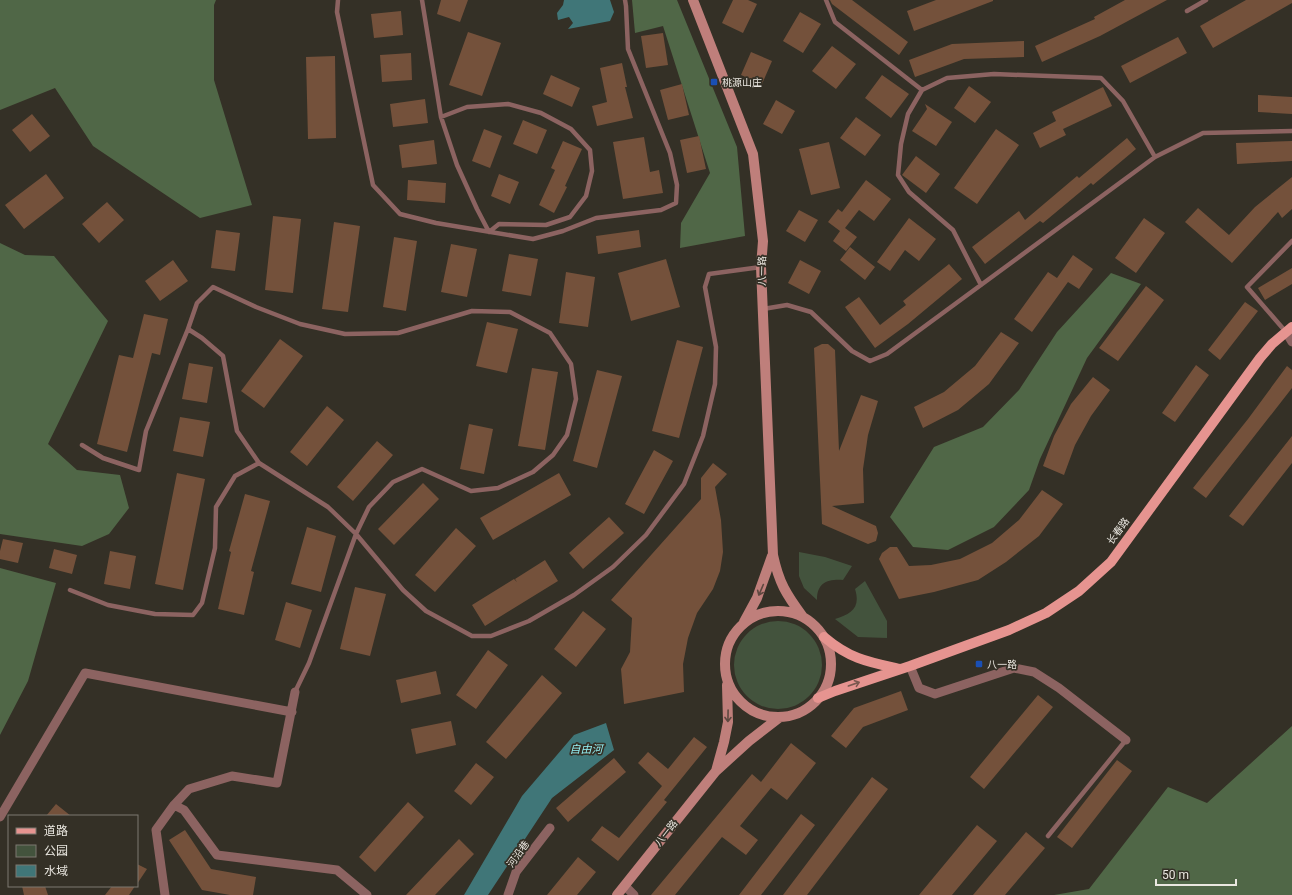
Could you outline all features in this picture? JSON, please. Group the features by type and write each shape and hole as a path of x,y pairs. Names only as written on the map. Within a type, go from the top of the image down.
{"main road":[{"name":"八一路","path":"693,0 753,154 763,241 761,267 762,309 773,554"},
{"name":"长春路","path":"818,698 900,668 910,666 1021,624 1046,613 1079,591 1111,562 1260,358 1272,344 1289,330"},
{"path":"773,554 777,573 784,590 803,617"},
{"path":"716,771 728,722 725,659 731,638 744,623 757,598 773,554"},
{"path":"744,623 758,614 774,611 789,612 803,617 814,624 824,637 837,648 858,659 900,668"},
{"path":"726,677 732,692 748,708 764,715 780,717 790,716 808,707 818,698 829,678 830,654 824,637"},
{"name":"八一路","path":"617,895 716,771 748,741 780,717"}],"street":[{"path":"1289,330 1292,342"},
{"path":"910,666 919,688 935,694 1014,668 1034,672 1059,688 1126,740"},
{"path":"0,817 85,673 292,712"},
{"path":"165,895 156,830 174,805 189,789 232,776 277,783 296,692"},
{"path":"174,805 184,810 217,855 337,870 367,895"},
{"name":"河沿巷","path":"508,895 516,872 550,828"},
{"path":"625,886 634,895"}],"lane":[{"path":"338,0 337,12 374,185 400,214 436,223 533,238 563,231 596,218 661,210 676,203 678,185 670,153 628,49 625,0"},
{"path":"422,0 441,118 457,165 489,232"},
{"path":"826,0 835,22 922,90"},
{"path":"1188,10 1206,0"},
{"path":"981,285 953,230 909,192 898,175 901,144 908,114 922,90 947,78 994,74 1101,78 1123,102 1155,157"},
{"path":"441,118 467,108 508,104 541,113 571,129 590,150 592,171 586,196 570,217 546,225 499,224 489,232"},
{"path":"762,309 787,305 811,312 852,351 870,361 886,354 1155,157 1203,133 1292,131"},
{"path":"1289,330 1247,287 1292,241"},
{"path":"188,329 202,338 223,356 237,431 259,463 328,507 356,534 403,590 426,611 472,636 491,636 529,621 574,595 613,567 646,535 684,484 703,436 715,384 716,346 705,287 709,274 761,267"},
{"path":"82,445 103,458 139,470 146,431 198,303 213,287 256,307 300,324 345,334 398,333 472,311 510,312 550,333 571,364 576,399 567,435 552,455 533,472 498,488 471,491 422,469 393,482 369,508 356,534 309,663 296,692"},
{"path":"70,590 108,605 155,614 193,615 202,603 214,548 216,507 235,476 259,463"},
{"path":"1048,836 1126,740"}],"green space":[{"path":"0,0 216,0 214,5 214,80 252,205 200,218 93,146 55,88 0,110"},
{"path":"632,0 677,0 737,147 745,236 680,248 681,223 710,173 663,26 635,33"},
{"path":"0,243 25,255 54,256 108,321 48,444 77,470 120,475 129,508 109,534 82,546 0,534"},
{"path":"1111,273 1141,284 1087,358 1040,459 1029,490 994,527 948,550 913,547 890,517 934,447 983,427 1019,390 1057,332"},
{"path":"799,552 825,557 852,566 843,580 832,580 824,583 817,594 817,600 804,588 799,576"},
{"path":"0,568 56,583 28,681 0,735"},
{"path":"865,581 887,621 887,638 858,637 835,619 846,615 856,606 857,596 855,589"},
{"path":"778,621 795,624 809,634 819,648 822,665 819,682 809,696 795,706 778,709 761,706 747,696 737,682 734,665 737,648 747,634 761,624"},
{"path":"1292,726 1292,895 1054,895 1089,889 1168,787 1207,803"}],"water":[{"path":"564,0 610,0 614,12 610,21 568,29 573,23 569,17 558,20 557,13 563,5"},
{"name":"自由河","path":"606,723 614,750 552,798 488,895 464,895 522,796 574,735"}],"building":[{"path":"441,0 468,0 460,22 437,14"},
{"path":"733,0 748,0 757,4 743,33 722,23"},
{"path":"830,0 852,0 908,42 899,55 832,4"},
{"path":"936,0 993,1 914,31 907,11"},
{"path":"1125,0 1167,0 1100,36 1042,62 1035,46 1095,19 1094,17"},
{"path":"1246,0 1292,0 1292,3 1213,48 1200,26"},
{"path":"401,11 403,35 374,38 371,14"},
{"path":"800,12 821,24 803,53 783,41"},
{"path":"468,32 501,43 482,96 449,85"},
{"path":"663,33 668,65 646,68 641,36"},
{"path":"1178,37 1187,53 1130,83 1121,66"},
{"path":"1024,41 1024,57 964,59 915,77 909,60 952,44"},
{"path":"832,46 856,64 836,89 812,71"},
{"path":"751,52 772,61 762,84 741,75"},
{"path":"411,53 412,80 382,82 380,55"},
{"path":"335,56 336,138 308,139 306,57"},
{"path":"622,63 627,87 625,87 633,118 597,126 592,106 607,102 600,68"},
{"path":"551,75 580,88 572,107 543,94"},
{"path":"882,75 909,94 891,118 865,98"},
{"path":"682,84 689,115 668,120 660,90"},
{"path":"969,86 991,102 975,123 954,108"},
{"path":"1103,87 1112,106 1063,129 1066,135 1040,148 1033,133 1056,121 1052,112"},
{"path":"1258,95 1292,97 1292,114 1258,112"},
{"path":"425,99 428,123 393,127 390,104"},
{"path":"776,100 795,111 782,134 763,124"},
{"path":"925,104 952,122 936,146 912,131 927,109"},
{"path":"32,114 50,136 30,152 12,130"},
{"path":"856,117 881,135 865,156 840,138"},
{"path":"523,120 547,130 537,154 513,144"},
{"path":"484,129 502,136 490,168 472,161"},
{"path":"996,129 1019,145 977,204 954,188"},
{"path":"699,136 706,169 687,173 680,140"},
{"path":"644,137 650,172 659,170 663,193 623,199 613,142"},
{"path":"1127,138 1136,149 1093,185 1091,183 1043,223 1040,221 985,264 972,247 1019,211 1025,220 1077,176 1079,178"},
{"path":"434,140 437,164 402,168 399,145"},
{"path":"563,141 582,149 565,186 567,187 554,213 539,205 555,170 551,168"},
{"path":"1292,141 1292,161 1237,164 1236,143"},
{"path":"829,142 840,188 811,195 799,149"},
{"path":"916,156 940,174 926,193 902,175"},
{"path":"46,174 64,198 24,229 5,205"},
{"path":"499,174 519,182 510,204 491,196"},
{"path":"1292,177 1292,209 1282,218 1278,212 1232,263 1185,222 1198,208 1229,235 1255,207"},
{"path":"408,180 446,183 445,203 407,200"},
{"path":"866,180 891,199 874,221 859,210 845,228 857,237 846,251 833,241 840,231 828,222 838,209 842,212"},
{"path":"107,202 124,220 99,243 82,224"},
{"path":"799,210 818,220 805,242 786,231"},
{"path":"273,216 301,219 293,293 265,290"},
{"path":"909,218 936,239 919,261 905,250 890,271 877,262"},
{"path":"1144,218 1165,233 1136,273 1115,258"},
{"path":"334,222 360,226 348,312 322,309"},
{"path":"216,230 240,233 235,271 211,268"},
{"path":"639,230 641,247 598,254 596,236"},
{"path":"394,237 417,241 406,311 383,307"},
{"path":"451,244 477,249 467,297 441,292"},
{"path":"850,247 875,267 865,280 840,260"},
{"path":"509,254 538,259 531,296 502,291"},
{"path":"1073,255 1093,269 1079,289 1068,282 1032,332 1014,319 1048,272 1057,278"},
{"path":"666,259 680,307 631,321 618,273"},
{"path":"173,260 188,281 160,301 145,281"},
{"path":"800,260 821,271 809,294 788,283"},
{"path":"949,264 962,279 908,324 875,348 845,307 859,297 880,325 906,305 903,301"},
{"path":"1292,268 1292,284 1265,300 1258,288"},
{"path":"566,272 595,277 588,327 559,323"},
{"path":"1146,286 1164,300 1118,361 1099,348"},
{"path":"1245,302 1258,311 1220,360 1208,350"},
{"path":"144,314 168,319 160,355 152,353 127,452 97,444 119,355 133,358"},
{"path":"487,322 518,329 507,373 476,366"},
{"path":"1001,332 1019,343 989,384 958,410 923,428 914,407 944,392 975,366"},
{"path":"280,339 303,356 264,408 241,391"},
{"path":"677,340 703,347 679,438 652,431"},
{"path":"822,344 828,344 835,350 839,451 861,395 878,401 868,435 863,469 864,503 832,506 876,526 878,533 876,541 868,544 822,524 814,348"},
{"path":"189,363 213,367 207,403 182,399"},
{"path":"1196,365 1209,375 1175,422 1162,413"},
{"path":"1287,366 1292,370 1292,388 1206,498 1193,488 1248,419"},
{"path":"532,368 558,372 545,450 518,446"},
{"path":"597,370 622,376 597,468 573,461"},
{"path":"1093,377 1110,390 1091,416 1075,445 1064,475 1043,466 1054,436 1071,404"},
{"path":"327,406 344,420 307,466 290,452"},
{"path":"180,417 210,422 203,457 173,451"},
{"path":"469,424 493,429 484,474 460,469"},
{"path":"1292,436 1292,463 1243,526 1229,516"},
{"path":"377,441 393,455 353,501 337,487"},
{"path":"654,450 673,461 644,514 625,504"},
{"path":"713,463 727,474 715,487 721,520 723,552 720,571 713,589 697,613 688,638 683,664 684,692 624,704 621,669 630,652 632,618 611,600 701,499 701,478"},
{"path":"177,473 205,479 183,590 155,584"},
{"path":"559,473 571,495 493,540 480,518"},
{"path":"423,483 439,499 394,545 378,529"},
{"path":"1042,490 1063,504 1039,536 1006,562 978,580 934,592 899,599 879,559 882,553 890,547 897,547 909,566 931,565 960,559 992,543 1019,520"},
{"path":"245,494 270,501 251,571 254,572 244,615 218,609 231,552 229,551"},
{"path":"609,517 624,533 583,569 569,553"},
{"path":"307,527 336,536 321,592 291,584"},
{"path":"456,528 476,546 435,592 415,575"},
{"path":"3,539 23,543 18,563 0,559"},
{"path":"54,549 77,555 72,574 49,568"},
{"path":"110,551 136,556 130,589 104,584"},
{"path":"545,560 558,581 485,626 472,605 514,579 517,582 515,579"},
{"path":"355,587 386,594 370,656 340,649"},
{"path":"286,602 312,610 300,648 275,640"},
{"path":"583,611 606,629 576,667 554,649"},
{"path":"488,650 508,665 476,709 456,695"},
{"path":"436,671 441,694 401,703 396,680"},
{"path":"542,675 562,693 506,759 486,742"},
{"path":"901,691 908,710 863,727 846,748 831,736 854,708"},
{"path":"1038,695 1053,707 984,789 970,777"},
{"path":"451,721 456,745 416,754 411,729"},
{"path":"694,737 707,747 664,800 667,802 618,861 591,840 602,826 619,838 662,786 638,763 648,752 668,769"},
{"path":"791,743 816,763 787,800 771,788 740,826 758,840 746,855 722,837 675,895 651,895 752,774 761,782"},
{"path":"614,758 626,772 568,822 556,808"},
{"path":"1117,760 1132,771 1072,848 1057,837"},
{"path":"476,763 494,777 471,805 454,791"},
{"path":"872,777 888,789 807,895 783,895"},
{"path":"408,802 424,817 375,872 359,857"},
{"path":"56,804 70,815 47,815"},
{"path":"801,814 815,825 761,895 739,895"},
{"path":"977,825 997,841 952,895 919,895"},
{"path":"185,830 211,869 256,877 253,895 230,895 202,890 169,840"},
{"path":"1026,832 1045,848 1005,895 973,895"},
{"path":"459,839 474,854 435,895 406,895"},
{"path":"578,857 596,872 577,895 547,895"},
{"path":"138,864 147,869 138,882"},
{"path":"22,887 45,887 48,895 24,895"},
{"path":"111,887 134,887 129,895 105,895"}],"place":[{"name":"桃源山庄","path":"714,82"},
{"name":"八一路","path":"979,664"}]}
